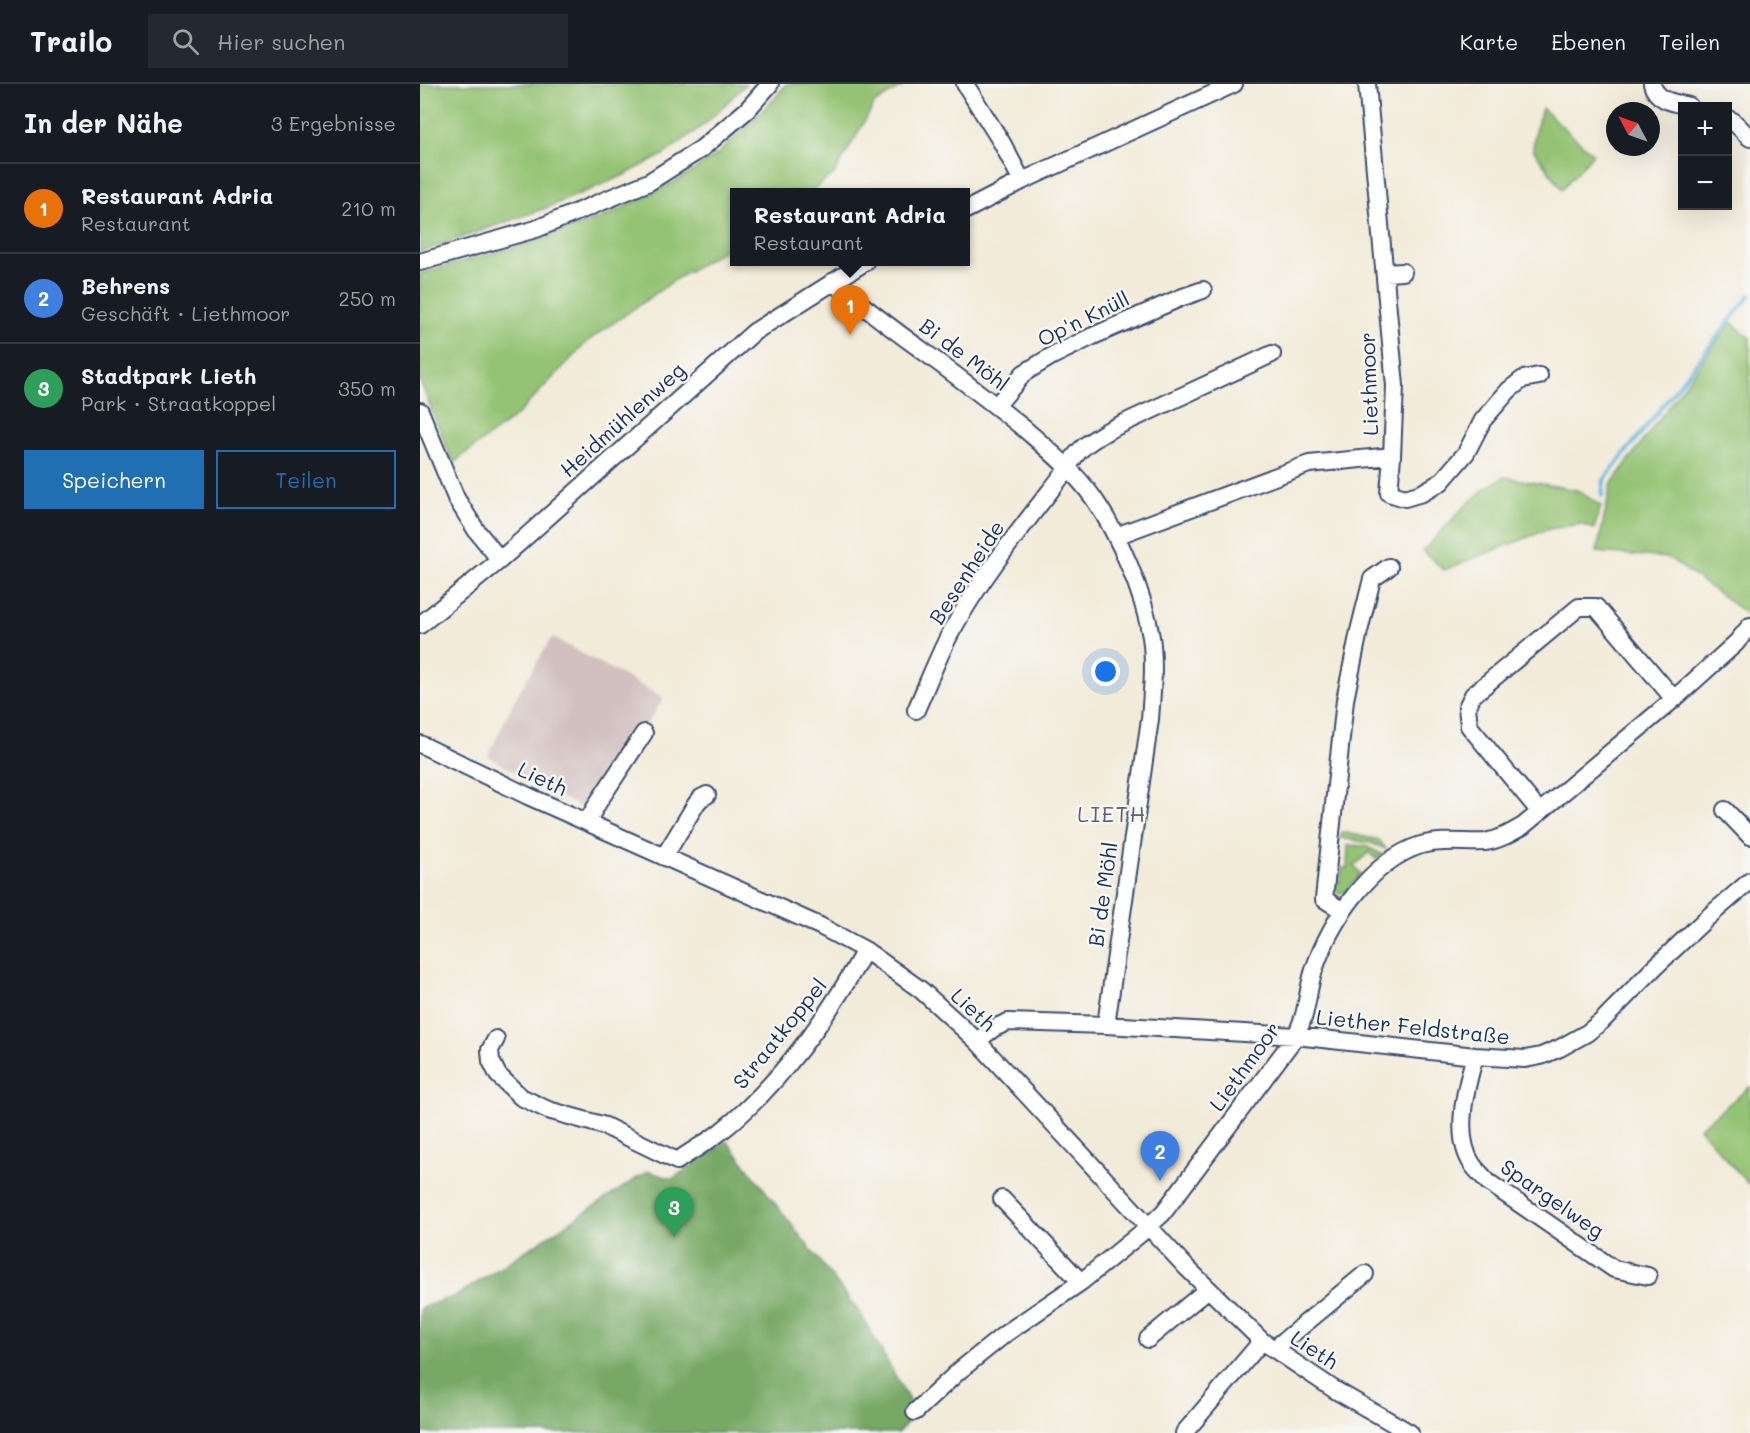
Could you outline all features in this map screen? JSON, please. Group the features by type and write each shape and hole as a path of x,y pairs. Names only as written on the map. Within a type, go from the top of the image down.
{"street":[{"path":"420,262 536,229 649,182 701,149 747,110 770,84"},
{"path":"965,84 997,133 1022,181"},
{"path":"970,208 1022,181 1234,84"},
{"name":"Liethmoor","path":"1367,84 1395,386 1389,493 1405,498 1422,493 1441,482 1466,453 1483,420 1509,390 1523,379 1539,376"},
{"path":"1652,84 1659,96 1666,101 1678,104"},
{"path":"1732,121 1750,138"},
{"name":"Heidmühlenweg","path":"420,625 500,560 754,332 857,266"},
{"path":"1385,273 1403,272"},
{"name":"Bi de Möhl","path":"832,282 997,405 1068,468 1094,499 1116,536 1131,572 1151,637 1154,679 1106,1025"},
{"name":"Op'n Knüll","path":"997,405 1024,373 1052,356 1180,297 1203,290"},
{"path":"1068,468 1072,458 1090,441 1272,354"},
{"path":"420,411 456,498 476,530 500,560"},
{"path":"1116,536 1309,464 1392,456"},
{"name":"Besenheide","path":"916,710 950,634 968,605 1016,535 1068,468"},
{"path":"1343,911 1324,899 1345,700 1372,579 1389,567"},
{"path":"1539,811 1469,726 1467,707 1473,695 1579,607 1596,607 1674,699"},
{"name":"Liethmoor","path":"915,1412 958,1371 996,1341 1081,1282 1163,1213 1296,1036 1304,1018 1314,970 1328,937 1357,892 1382,867 1421,845 1440,842 1486,842 1502,838 1523,826 1674,699 1736,643 1750,626"},
{"path":"587,822 644,733"},
{"name":"Lieth","path":"420,744 528,796 820,926 865,950 921,990 976,1041 1148,1227 1208,1289 1268,1345 1335,1390 1410,1433"},
{"path":"664,856 696,804 707,795"},
{"path":"1725,810 1750,836"},
{"name":"Liether Feldstraße","path":"976,1041 994,1028 1008,1022 1296,1036 1475,1056 1525,1059 1542,1056 1587,1033 1620,1005 1655,967 1707,918 1750,881"},
{"name":"Straatkoppel","path":"496,1039 490,1050 491,1061 498,1075 521,1097 548,1110 605,1126 677,1161 720,1132 754,1102 784,1069 848,982 865,950"},
{"name":"Spargelweg","path":"1475,1056 1463,1107 1463,1142 1471,1163 1488,1182 1614,1269 1648,1276"},
{"path":"1002,1199 1081,1282"},
{"path":"1184,1433 1268,1345 1365,1274"},
{"path":"1148,1339 1208,1289"}],"shaded area":[{"path":"552,637 664,698 590,811 547,791 488,756 515,699"}],"green space":[{"path":"420,84 746,84 706,123 663,155 620,177 546,208 420,252"},
{"path":"786,84 906,84 875,103 834,174 815,188 730,188 730,246 679,277 588,341 517,415 453,463 420,381 420,273 527,244 606,216 680,179 718,154 775,98"},
{"path":"1542,108 1593,154 1562,189 1533,149"},
{"path":"1731,322 1750,338 1750,616 1669,558 1597,552 1611,484"},
{"path":"1504,477 1577,490 1601,506 1594,529 1581,524 1549,529 1444,570 1423,551 1461,510 1484,489"},
{"path":"1342,832 1379,840 1386,849 1371,843 1340,838"},
{"path":"1348,845 1365,846 1384,855 1376,859 1369,852 1354,866 1361,874 1345,892 1339,894 1333,889 1333,881 1340,882 1342,868 1347,868"},
{"path":"1750,1087 1750,1186 1699,1128"},
{"path":"727,1141 862,1316 911,1404 911,1418 898,1433 420,1433 420,1308 458,1295 648,1171 672,1179"}],"waterway":[{"path":"1602,496 1604,480 1750,295"}],"place":[{"name":"Restaurant Adria","path":"850,335"},
{"name":"Behrens","path":"1160,1181"},
{"name":"Stadtpark Lieth","path":"674,1237"}],"district":[{"name":"LIETH","path":"1112,813"}]}
